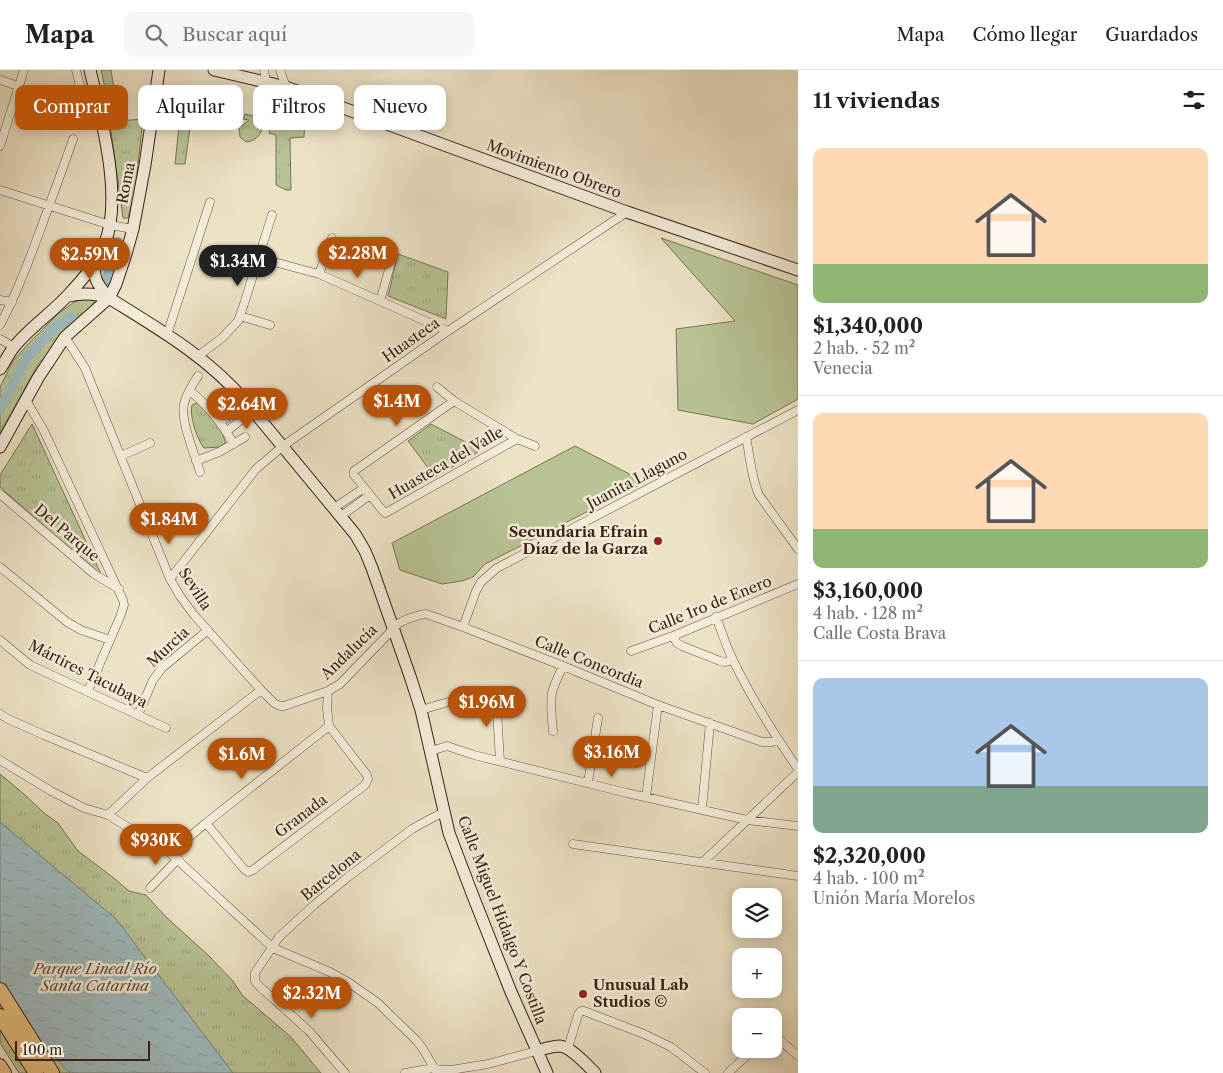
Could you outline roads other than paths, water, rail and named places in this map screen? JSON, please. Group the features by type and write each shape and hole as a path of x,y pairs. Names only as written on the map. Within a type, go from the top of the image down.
{"highway":[{"path":"0,990 52,1073"},
{"path":"0,1016 36,1073"}],"main road":[{"path":"0,1065 5,1073"}],"street":[{"path":"18,85 24,70"},
{"path":"76,70 80,85"},
{"path":"90,70 94,85"},
{"name":"Roma","path":"109,298 121,270 133,229 159,70"},
{"name":"Movimiento Obrero","path":"214,70 265,76 282,85"},
{"path":"280,70 285,85"},
{"path":"0,80 15,85"},
{"path":"0,146 15,96"},
{"name":"Movimiento Obrero","path":"344,108 627,212 798,270"},
{"path":"0,369 14,347 68,296 96,261 105,244 110,225 112,189 104,130"},
{"path":"0,325 12,302 50,206 73,139"},
{"path":"0,190 110,225 133,229"},
{"path":"167,335 210,202"},
{"name":"Huasteca","path":"170,579 256,469 282,446 448,331 627,212"},
{"path":"198,356 222,338 240,316 272,215"},
{"path":"319,274 332,238"},
{"path":"259,258 319,274 448,331"},
{"path":"380,301 392,259"},
{"path":"96,261 95,278 109,298"},
{"path":"68,296 91,294 109,298"},
{"path":"0,447 38,378 65,337 109,298"},
{"name":"Calle Miguel Hidalgo Y Costilla","path":"109,298 198,356 226,379 338,512 365,551 421,710 449,833 536,1051 547,1073"},
{"path":"0,300 12,302"},
{"path":"240,316 270,325"},
{"name":"Sevilla","path":"65,337 85,368 170,579 194,615 274,703 280,706 328,691"},
{"path":"0,339 14,347"},
{"path":"198,376 183,405 184,416 200,472"},
{"name":"Huasteca del Valle","path":"437,387 454,401 517,439 534,446"},
{"path":"190,391 202,401 234,444"},
{"path":"26,400 44,431 123,600 124,605 120,617 88,691"},
{"path":"220,423 245,401"},
{"name":"Huasteca del Valle","path":"454,401 354,471 354,475 385,513 517,439"},
{"path":"226,432 253,410"},
{"name":"Juanita Llaguno","path":"462,627 481,582 497,568 798,410"},
{"path":"196,461 219,452 245,437"},
{"path":"746,437 755,486 759,495 798,549"},
{"path":"121,456 150,443"},
{"path":"338,512 364,488"},
{"name":"Del Parque","path":"0,494 94,574 119,589"},
{"path":"338,512 370,495"},
{"path":"0,567 68,622 81,630 110,640"},
{"name":"Calle 1ro de Enero","path":"631,651 673,636 798,584"},
{"name":"Calle Concordia","path":"393,628 407,619 426,614 563,666 658,705 762,742 772,742 778,739"},
{"path":"703,862 798,771 752,696 733,660 716,617"},
{"name":"Andalucía","path":"329,726 328,691 340,684 393,628"},
{"name":"Murcia","path":"138,715 156,675 208,630"},
{"path":"673,636 677,643 682,646 720,661 733,660"},
{"name":"Mártires Tacubaya","path":"0,640 30,664 166,728"},
{"path":"553,731 552,693 554,684 563,666"},
{"path":"108,815 147,778 261,690"},
{"path":"496,694 500,761"},
{"path":"421,710 455,700"},
{"path":"646,797 658,705"},
{"path":"0,714 44,735 147,778"},
{"path":"588,783 598,718"},
{"path":"702,809 710,723"},
{"path":"170,853 329,726"},
{"name":"Granada","path":"206,823 248,872 364,785 368,779 367,775 329,726"},
{"path":"431,751 447,746 646,797 747,820 798,826"},
{"path":"0,760 51,791 84,808 108,815 170,853 273,948 348,982 378,1002 416,1040 435,1070"},
{"name":"Barcelona","path":"345,1073 309,1031 258,984 255,978 257,970 279,937 314,905 412,829 444,812"},
{"path":"573,844 798,876"},
{"path":"150,888 178,859"},
{"path":"568,1048 581,1011 671,1047 705,1073"},
{"path":"782,1042 798,1056"},
{"path":"405,1073 451,1070 488,1064 555,1046 568,1048 595,1073"},
{"path":"728,1073 744,1058"}],"water":[{"name":"Parque Lineal Río Santa Catarina","path":"0,822 116,919 233,1073 70,1073 0,999"}],"waterway":[{"path":"105,284 118,242"},
{"path":"0,409 27,357 55,327 71,317"}],"place":[{"name":"Secundaria Efraín Díaz de la Garza","path":"658,541"},
{"name":"Unusual Lab Studios ©","path":"583,994"}]}
